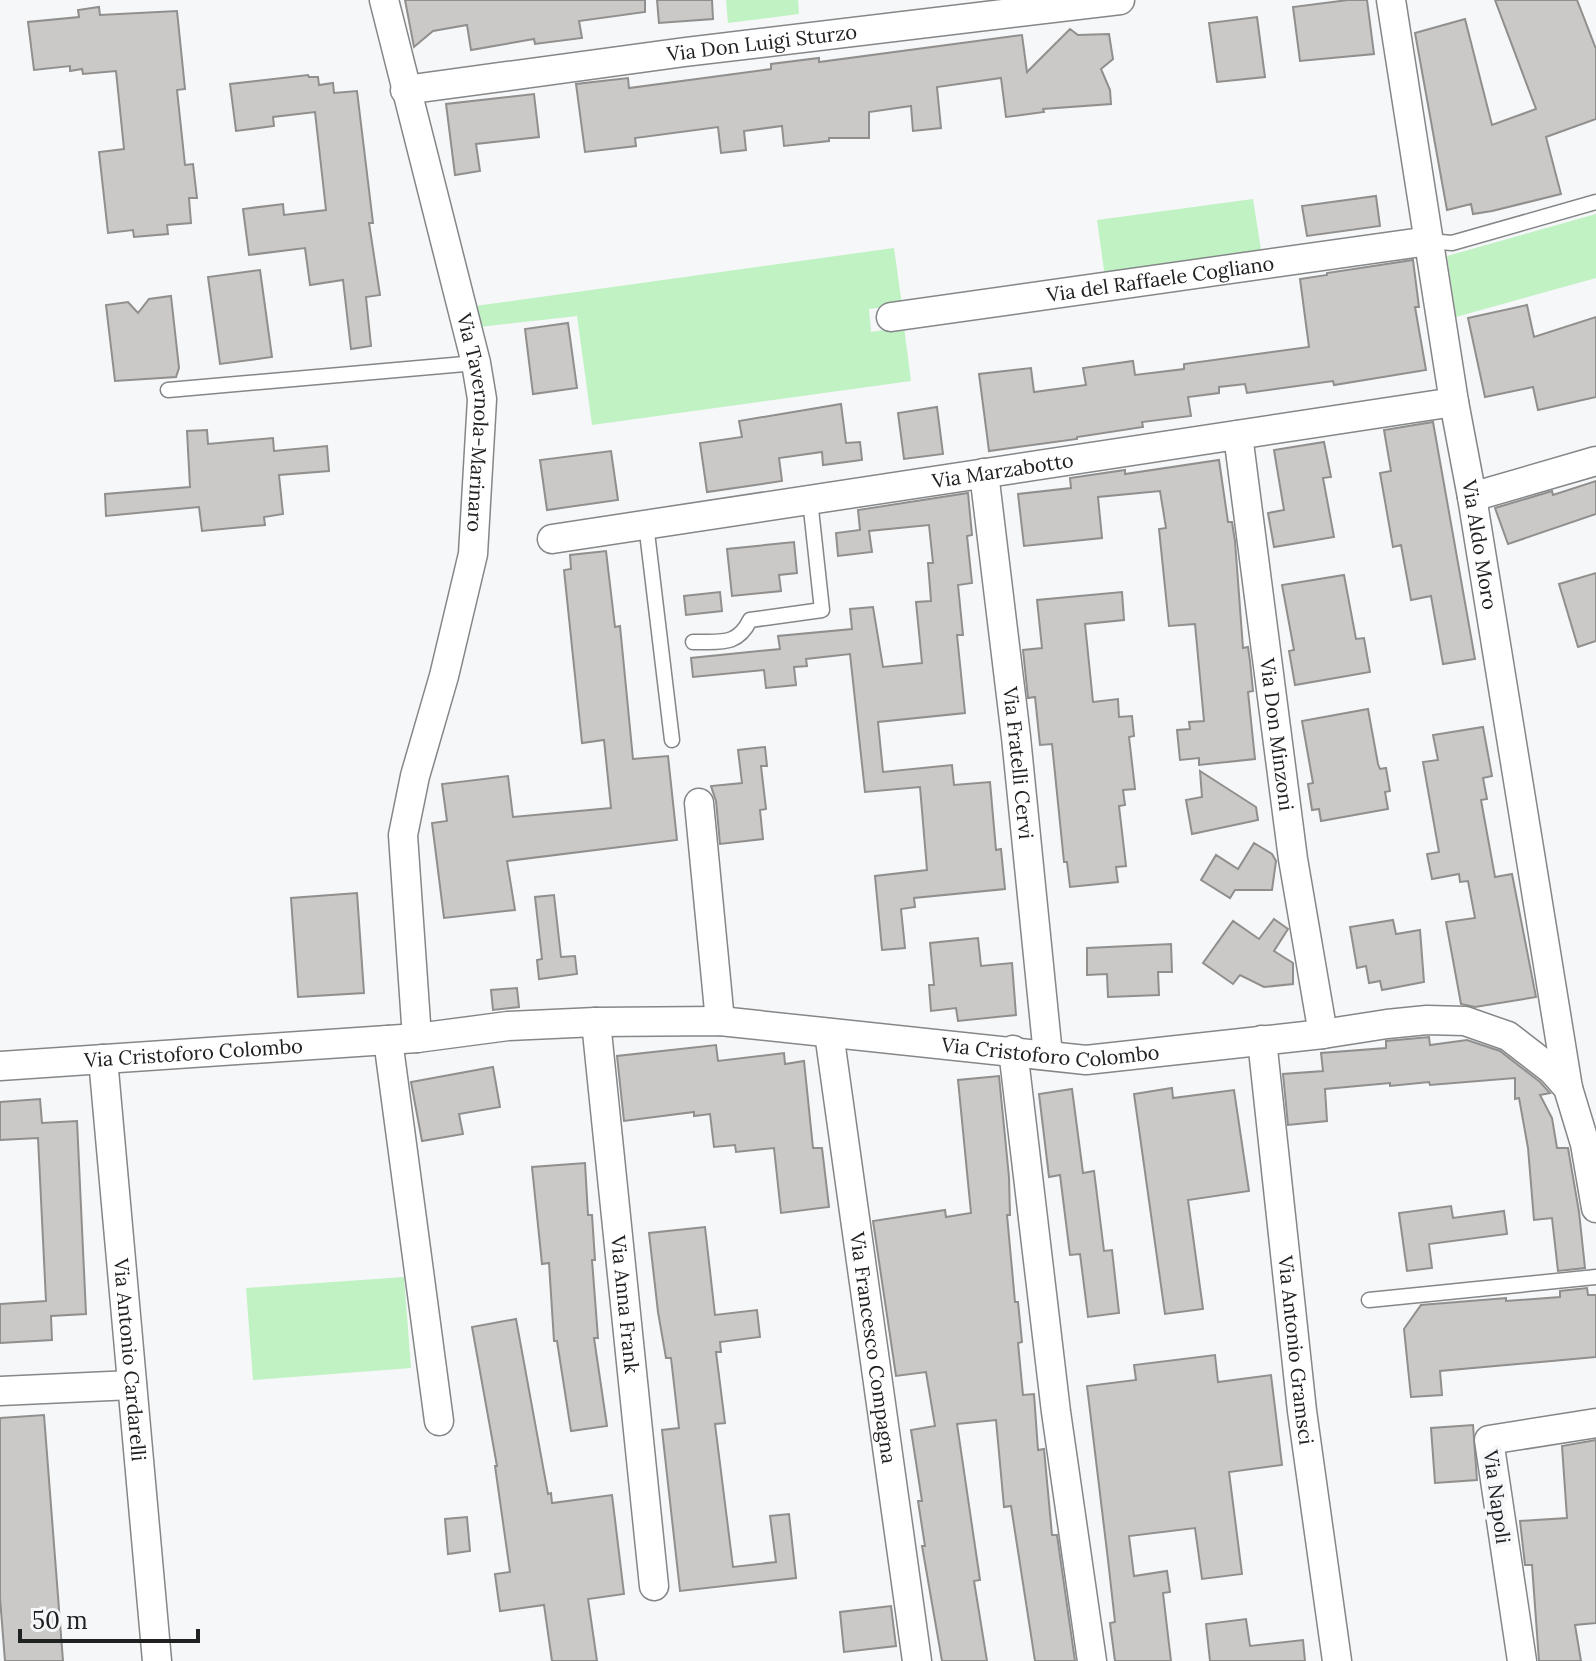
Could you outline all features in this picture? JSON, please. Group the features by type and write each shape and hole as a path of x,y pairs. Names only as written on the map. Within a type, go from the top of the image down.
{"street":[{"name":"Via Tavernola-Marinaro","path":"384,0 476,363 482,399 473,554 444,676 415,776 403,835 417,1038"},
{"name":"Via Don Luigi Sturzo","path":"405,90 701,50 1120,0"},
{"name":"Via Aldo Moro","path":"1391,0 1568,1088"},
{"name":"Via del Raffaele Cogliano","path":"891,317 1429,241"},
{"name":"Via Marzabotto","path":"552,539 1454,402"},
{"name":"Via Don Minzoni","path":"1238,435 1293,859 1323,1034"},
{"path":"1472,497 1596,461"},
{"name":"Via Fratelli Cervi","path":"984,473 1018,753 1048,1055"},
{"path":"699,803 720,1021"},
{"name":"Via Cristoforo Colombo","path":"0,1066 417,1038 508,1026 720,1021 1086,1060 1427,1020 1465,1021 1508,1036 1552,1070 1568,1088 1585,1144 1596,1208"},
{"name":"Via Anna Frank","path":"596,1022 654,1586"},
{"name":"Via Francesco Compagna","path":"829,1033 917,1661"},
{"path":"388,1040 439,1421"},
{"name":"Via Antonio Gramsci","path":"1262,1040 1302,1411 1337,1661"},
{"path":"1013,1050 1056,1412 1092,1661"},
{"name":"Via Antonio Cardarelli","path":"103,1059 157,1661"},
{"path":"0,1391 132,1385"},
{"name":"Via Napoli","path":"1522,1661 1489,1440 1596,1423"}],"lane":[{"path":"1429,241 1452,243 1596,202"},
{"path":"168,390 476,363"},
{"path":"693,642 736,640 744,633 750,620 822,610 810,500"},
{"path":"646,524 672,740"},
{"path":"1369,1300 1596,1277"}],"green space":[{"path":"726,0 798,0 799,14 728,23"},
{"path":"1253,199 1262,256 1105,277 1097,220"},
{"path":"1596,214 1596,278 1456,317 1447,256"},
{"path":"894,248 902,305 869,309 871,332 904,327 911,381 592,425 577,316 479,327 475,306"},
{"path":"404,1277 411,1368 253,1380 246,1288"}],"building":[{"path":"405,0 645,0 645,12 579,21 582,38 535,44 534,39 471,50 467,25 433,31 414,47"},
{"path":"657,0 712,0 713,19 659,23"},
{"path":"1367,0 1374,54 1300,61 1293,7"},
{"path":"1495,0 1577,0 1596,49 1596,119 1546,137 1561,194 1473,214 1471,204 1447,210 1415,33 1465,19 1492,125 1536,109"},
{"path":"99,7 100,15 177,11 185,89 177,90 185,165 193,164 197,198 189,198 191,223 167,225 168,234 134,237 133,230 108,233 99,152 124,149 116,71 83,74 82,69 70,71 70,66 34,70 28,22 79,17 78,10"},
{"path":"1257,17 1265,77 1217,82 1209,23"},
{"path":"1070,29 1078,35 1109,34 1113,59 1101,69 1110,90 1111,104 1043,109 1044,112 1006,117 1001,78 937,87 941,128 913,131 911,106 869,112 869,138 829,138 829,141 784,146 782,126 744,131 746,150 721,153 718,127 635,138 636,146 585,152 576,84 628,78 629,88 771,69 771,64 819,58 819,62 1022,35 1027,72"},
{"path":"308,75 318,77 319,85 333,83 334,93 357,91 373,223 369,223 380,295 366,297 371,346 351,349 343,280 310,285 305,248 249,255 243,209 283,204 284,215 326,210 315,112 273,117 274,126 236,131 230,84"},
{"path":"534,94 539,137 476,144 480,171 455,175 446,104"},
{"path":"1376,196 1380,226 1307,236 1302,206"},
{"path":"1413,260 1419,307 1415,307 1426,370 1334,385 1333,381 1247,393 1245,384 1219,387 1219,393 1188,397 1191,416 1142,422 1143,427 1077,439 989,451 979,374 1031,368 1034,392 1086,385 1083,368 1133,361 1135,375 1184,369 1184,364 1309,347 1300,279"},
{"path":"260,270 272,357 220,364 208,277"},
{"path":"171,296 179,368 176,377 115,381 106,305 128,302 138,313 149,299"},
{"path":"1527,305 1534,337 1596,317 1596,397 1538,410 1533,387 1485,397 1468,318"},
{"path":"568,323 577,388 533,394 525,329"},
{"path":"841,404 846,443 860,442 862,460 823,465 822,452 779,458 782,481 707,492 700,443 742,437 739,421"},
{"path":"937,407 943,454 904,459 898,413"},
{"path":"1433,422 1475,659 1443,664 1431,596 1411,600 1401,545 1393,547 1380,473 1391,471 1384,430"},
{"path":"207,430 208,444 273,438 274,451 327,446 329,471 279,475 283,514 264,517 265,525 202,531 199,507 106,516 105,494 190,487 187,431"},
{"path":"1324,442 1331,477 1323,478 1334,537 1274,547 1268,513 1284,510 1274,450"},
{"path":"611,451 618,500 547,510 540,460"},
{"path":"1219,460 1228,522 1232,522 1235,541 1243,648 1248,647 1250,661 1253,691 1248,692 1255,759 1199,765 1199,758 1180,760 1177,730 1190,729 1189,722 1204,721 1195,624 1169,626 1159,529 1166,528 1160,491 1098,497 1102,538 1024,546 1018,494 1071,488 1070,478 1125,470 1125,474"},
{"path":"1596,481 1596,514 1508,544 1495,508 1552,491 1553,495"},
{"path":"968,493 972,535 967,536 972,583 958,585 963,635 957,635 965,713 878,722 883,772 952,765 954,785 990,782 996,850 1001,849 1005,889 914,898 915,907 901,909 905,948 882,950 875,876 927,870 920,787 865,792 850,654 806,659 807,666 794,667 796,685 766,688 764,670 693,677 691,658 780,649 778,636 852,629 850,609 873,607 883,667 922,663 916,602 931,601 928,563 933,563 929,525 869,531 872,552 838,556 836,533 860,530 858,510"},
{"path":"794,542 797,573 779,575 781,591 732,596 727,549"},
{"path":"606,551 615,627 620,626 633,759 668,756 677,840 507,861 515,910 444,918 432,823 447,821 442,784 508,776 513,817 611,808 604,740 582,743 564,570 571,569 570,555"},
{"path":"1596,573 1596,641 1578,647 1559,584"},
{"path":"1344,575 1356,639 1364,638 1370,672 1295,685 1289,651 1294,650 1282,585"},
{"path":"720,592 722,611 686,615 684,596"},
{"path":"1122,592 1124,620 1085,624 1093,702 1118,699 1119,717 1132,716 1134,736 1129,737 1135,789 1123,790 1125,805 1119,806 1126,866 1116,867 1118,882 1070,887 1067,862 1064,862 1052,744 1040,745 1035,697 1028,698 1023,650 1042,648 1037,600"},
{"path":"1368,709 1378,764 1380,769 1386,768 1390,791 1385,792 1388,809 1321,821 1319,809 1312,810 1308,784 1313,783 1302,721"},
{"path":"1483,727 1492,776 1483,778 1487,799 1481,800 1495,877 1512,874 1536,997 1475,1007 1461,1004 1446,922 1475,918 1468,881 1460,882 1459,874 1432,879 1427,854 1439,852 1423,762 1438,760 1433,735"},
{"path":"765,747 767,766 761,766 766,809 760,810 763,839 720,844 716,801 711,786 742,783 738,750"},
{"path":"1200,771 1256,807 1258,820 1192,834 1186,800 1202,797"},
{"path":"1254,843 1272,854 1276,861 1272,890 1235,890 1230,898 1201,880 1216,855 1238,869"},
{"path":"357,893 364,993 298,997 291,898"},
{"path":"554,895 561,957 575,956 577,974 539,979 537,960 542,959 535,897"},
{"path":"1274,919 1288,929 1274,951 1293,963 1293,984 1264,987 1240,975 1233,984 1203,963 1233,921 1259,939"},
{"path":"1393,920 1396,934 1420,930 1424,982 1382,990 1380,981 1369,983 1366,966 1357,968 1350,927"},
{"path":"978,938 981,966 1012,963 1016,1015 958,1021 956,1008 931,1011 929,985 934,985 930,943"},
{"path":"1171,944 1172,972 1158,972 1159,995 1108,997 1107,974 1087,975 1087,948"},
{"path":"517,988 519,1007 493,1010 491,990"},
{"path":"1429,1037 1430,1045 1467,1040 1500,1051 1550,1093 1540,1095 1552,1118 1557,1148 1568,1148 1585,1268 1558,1271 1552,1218 1534,1220 1528,1148 1519,1098 1515,1099 1515,1078 1325,1089 1327,1121 1288,1125 1283,1074 1323,1071 1321,1053 1386,1048 1386,1041"},
{"path":"716,1045 718,1061 784,1053 785,1064 804,1061 813,1148 822,1148 829,1207 781,1213 774,1148 736,1152 735,1145 714,1147 710,1114 694,1116 694,1112 624,1121 617,1056"},
{"path":"493,1067 500,1107 459,1114 463,1134 422,1141 411,1082"},
{"path":"999,1076 1009,1177 1010,1215 1007,1215 1022,1342 1018,1343 1023,1395 1034,1394 1038,1450 1044,1449 1052,1535 1057,1535 1075,1661 1035,1661 1011,1506 1004,1507 996,1420 957,1424 980,1580 974,1581 987,1661 942,1661 922,1546 925,1546 918,1501 922,1501 911,1430 935,1426 926,1372 896,1376 873,1221 945,1210 946,1217 971,1213 958,1080"},
{"path":"1172,1088 1173,1098 1234,1090 1249,1191 1188,1200 1203,1309 1165,1314 1134,1094"},
{"path":"1072,1089 1083,1173 1094,1171 1104,1251 1112,1250 1119,1313 1088,1317 1080,1254 1070,1255 1060,1175 1049,1177 1039,1094"},
{"path":"40,1099 42,1123 77,1121 86,1314 51,1316 52,1340 0,1343 0,1304 46,1301 38,1138 0,1140 0,1102"},
{"path":"585,1163 595,1260 592,1260 598,1338 594,1338 607,1426 571,1431 557,1341 554,1341 549,1263 542,1264 532,1167"},
{"path":"1451,1206 1453,1218 1504,1211 1507,1234 1429,1244 1432,1268 1407,1271 1399,1213"},
{"path":"705,1227 715,1315 757,1310 760,1337 720,1342 721,1352 716,1352 725,1423 715,1424 733,1567 776,1562 770,1516 789,1514 796,1578 680,1591 662,1430 679,1428 671,1358 666,1358 658,1312 649,1233"},
{"path":"1587,1288 1588,1295 1596,1295 1596,1357 1440,1371 1442,1395 1411,1397 1404,1329 1421,1305 1560,1297 1560,1291"},
{"path":"516,1319 552,1503 612,1495 624,1594 588,1599 597,1661 552,1661 544,1605 500,1611 495,1574 510,1572 497,1466 472,1327"},
{"path":"1215,1355 1218,1382 1271,1375 1282,1465 1229,1472 1242,1574 1202,1579 1195,1528 1129,1536 1134,1576 1167,1571 1170,1592 1163,1593 1171,1661 1115,1661 1110,1623 1115,1622 1087,1386 1136,1380 1134,1365"},
{"path":"44,1415 63,1661 5,1661 0,1598 0,1418"},
{"path":"1473,1425 1477,1480 1435,1483 1431,1428"},
{"path":"1596,1440 1596,1623 1575,1625 1581,1661 1539,1661 1532,1565 1525,1565 1520,1521 1567,1518 1562,1446"},
{"path":"467,1517 470,1551 448,1554 445,1519"},
{"path":"891,1606 896,1646 844,1652 840,1612"},
{"path":"1246,1619 1250,1646 1303,1640 1305,1661 1210,1661 1206,1624"}]}
